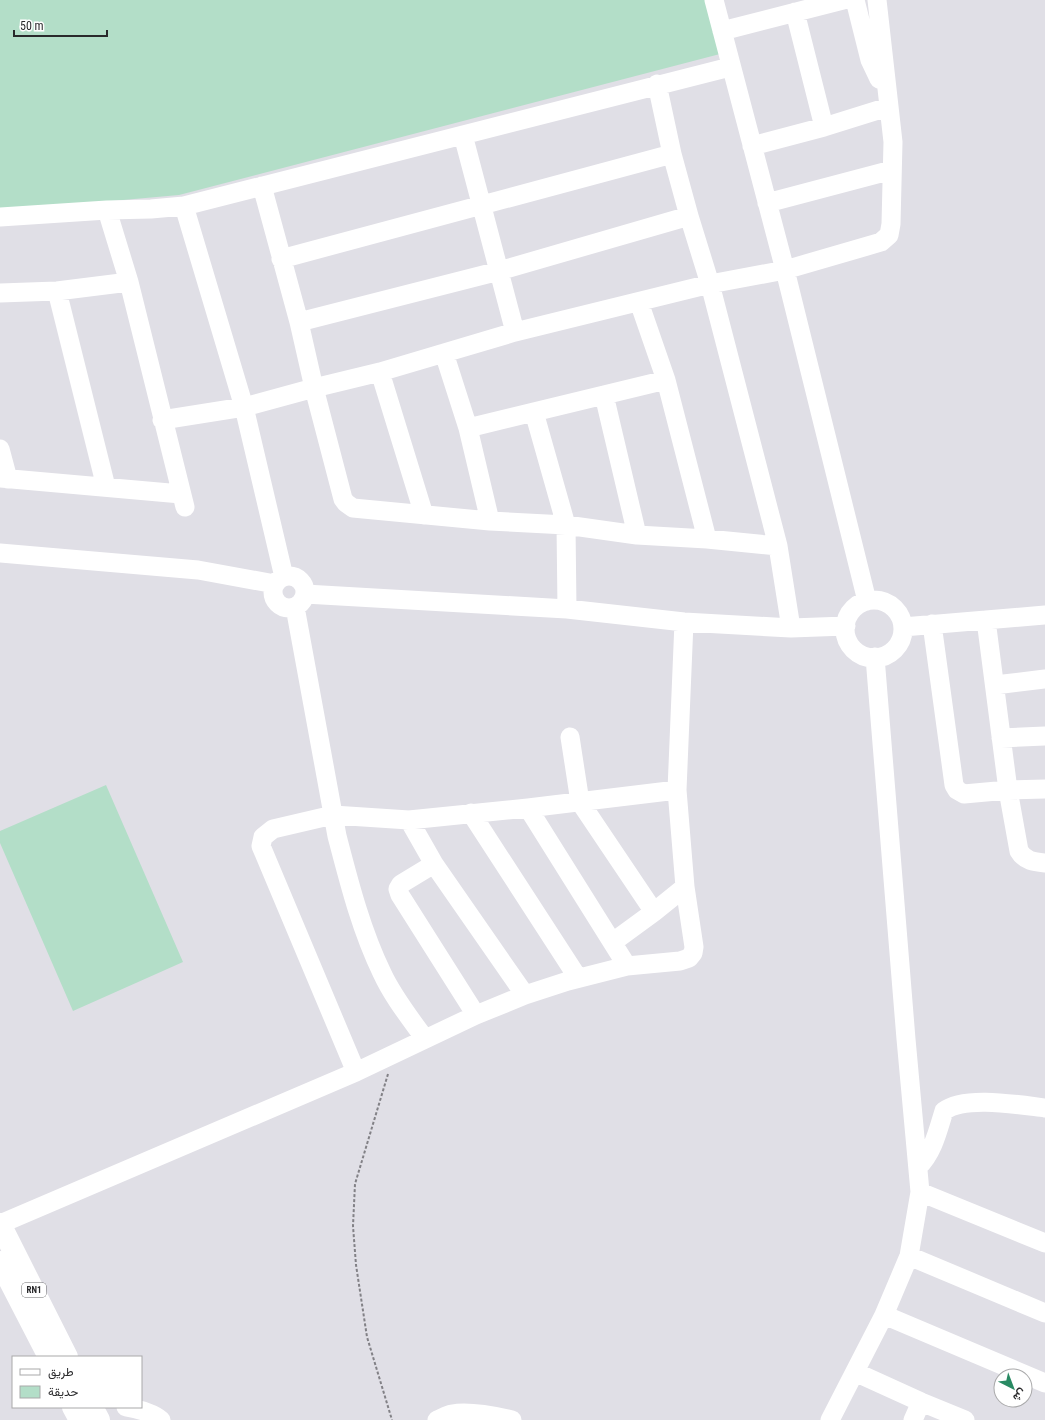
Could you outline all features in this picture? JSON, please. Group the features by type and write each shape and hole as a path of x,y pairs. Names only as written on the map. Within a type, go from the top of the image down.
{"main road":[{"name":"RN1","path":"1,1229 66,1356"},
{"name":"RN1","path":"0,1262 48,1356"},
{"path":"74,1408 80,1420"},
{"path":"93,1408 99,1420"}],"street":[{"path":"714,0 730,67 785,270 867,601"},
{"path":"722,31 843,0"},
{"path":"855,0 870,60 888,102"},
{"path":"162,420 244,407 380,372 515,332 710,284 785,270 881,242 889,235 891,224 892,142 877,0"},
{"path":"795,12 824,127"},
{"path":"0,217 184,206 657,84 730,67"},
{"path":"657,84 672,154 710,284 778,546 791,628"},
{"path":"752,146 824,127 888,102"},
{"path":"463,135 515,332"},
{"path":"281,259 672,154"},
{"path":"767,203 892,170"},
{"path":"262,186 299,322 314,388 344,499 346,503 353,508 490,521 566,525 637,535 707,539 778,546"},
{"path":"184,206 244,407 280,580 273,595 279,604 289,608 300,601 567,609 684,622 791,628 846,626"},
{"path":"0,449 4,478 106,488 183,500 129,282 107,210"},
{"path":"299,322 499,271 689,216"},
{"path":"0,293 58,291 129,282"},
{"path":"58,291 106,488"},
{"path":"639,302 666,380 707,539"},
{"path":"444,353 468,428 490,521"},
{"path":"380,372 424,515"},
{"path":"468,428 666,380"},
{"path":"604,394 637,535"},
{"path":"534,412 566,525 567,609"},
{"path":"0,553 198,570 280,580 289,576 300,579 303,583 300,601 333,815 346,871 369,944 382,973 392,993 425,1039"},
{"path":"867,601 884,601 892,605 898,611 902,619 902,636 892,651 884,656 875,657 861,654 850,645 846,636 846,626 852,610 859,604 867,601"},
{"path":"903,627 1045,615"},
{"path":"986,620 1008,790 1019,851 1023,858 1032,862 1045,863"},
{"path":"1,1229 356,1072 476,1015 525,995 578,978 627,966 680,961 689,958 693,953 694,947 685,887 677,790 684,622"},
{"path":"932,624 954,785 957,790 964,794 1008,790 1045,789"},
{"path":"830,1420 884,1315 909,1256 920,1192 875,657"},
{"path":"995,685 1045,679"},
{"path":"1002,738 1045,736"},
{"path":"570,737 580,802 654,912"},
{"path":"356,1072 262,846 263,837 273,829 333,815 409,820 528,808 677,790"},
{"path":"528,808 627,966"},
{"path":"472,813 578,978"},
{"path":"409,820 434,864 525,995"},
{"path":"434,864 401,884 398,889 400,896 476,1015"},
{"path":"613,942 685,887"},
{"path":"918,1167 930,1152 944,1111 949,1107 980,1102 1045,1108"},
{"path":"920,1192 1045,1243"},
{"path":"909,1256 1045,1313"},
{"path":"884,1315 1045,1384"},
{"path":"855,1372 965,1420"},
{"path":"913,1420 922,1402"},
{"path":"136,1408 158,1417 161,1420"},
{"path":"448,1418 492,1416 512,1420"}],"path":[{"path":"392,1420 367,1337 356,1265 353,1226 355,1184 394,1054"}],"green space":[{"path":"0,0 706,0 720,54 179,195 0,211"},
{"path":"106,785 183,962 73,1011 0,843 0,831"}]}
